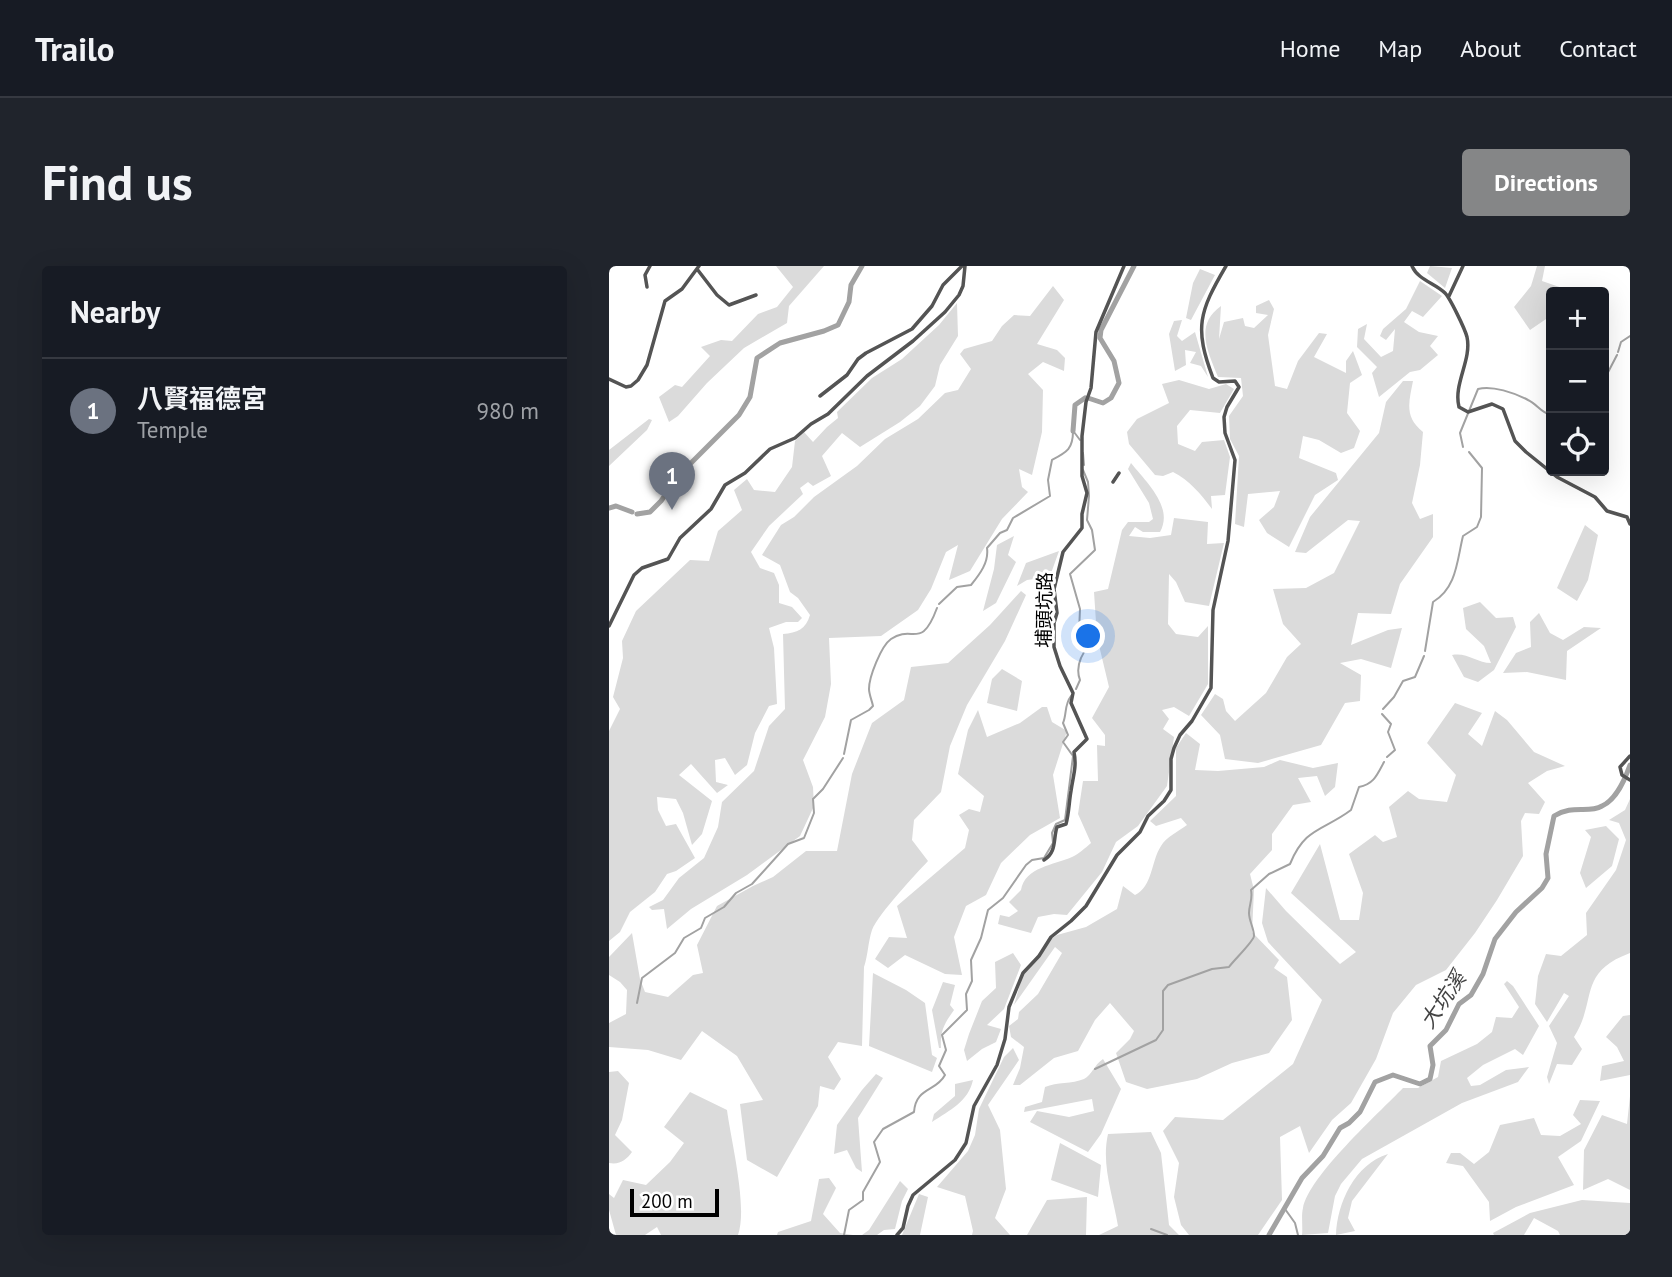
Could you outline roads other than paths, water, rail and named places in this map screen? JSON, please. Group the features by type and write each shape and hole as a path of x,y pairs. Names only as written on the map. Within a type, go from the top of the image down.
{"street":[{"path":"647,288 645,275 650,266"},
{"path":"820,396 852,370 858,359 866,353 912,329 932,306 943,285 963,266"},
{"path":"609,626 634,575 642,568 668,559 680,538 711,509 725,485 744,473 771,449 795,438 828,414 867,376 913,341 945,312 963,286 963,266"},
{"name":"埔頭坑路","path":"1044,860 1049,858 1056,844 1057,827 1066,824 1075,777 1074,752 1087,738 1071,703 1073,693 1054,648 1057,613 1054,589 1063,552 1082,528 1087,493 1082,476 1082,436 1097,332 1124,266"},
{"path":"897,1235 903,1228 913,1195 955,1160 966,1143 974,1106 997,1065 1005,1039 1009,1007 1023,973 1039,956 1051,937 1086,906 1117,855 1133,841 1149,816 1168,796 1172,785 1171,759 1176,743 1211,688 1213,610 1228,541 1235,460 1225,433 1224,417 1239,387 1235,381 1219,382 1213,378 1202,346 1200,327 1216,283 1226,266"},
{"path":"1412,266 1414,271 1448,297 1467,337 1459,407 1469,411 1492,404 1503,409 1515,441 1526,452 1556,477 1595,497 1607,511 1627,517 1630,524"},
{"path":"1448,297 1463,266"},
{"path":"609,379 626,387 638,380 649,359 665,301 682,289 698,268 717,295 729,306 756,295"},
{"path":"1113,482 1119,473"},
{"path":"1630,756 1621,764 1621,772 1630,780"}],"waterway":[{"path":"637,514 650,512 680,474 739,415 750,397 757,358 780,343 838,325 849,302 851,285 862,266"},
{"path":"1088,398 1103,403 1111,398 1119,383 1114,361 1100,338 1101,330 1134,266"},
{"path":"1618,352 1621,342 1630,336"},
{"path":"1609,370 1617,355"},
{"path":"1463,447 1460,433 1478,389 1490,388 1510,392 1523,397 1546,413"},
{"path":"1073,431 1075,405 1085,398"},
{"path":"939,604 957,587 971,585 985,563 987,548 1000,533 1007,530 1013,518 1050,496 1048,480 1052,460 1068,449 1073,431"},
{"path":"1074,432 1080,440"},
{"path":"1425,651 1433,602 1441,596 1451,581 1463,536 1477,527 1481,517 1482,468 1469,452"},
{"path":"1083,453 1084,465"},
{"path":"1076,689 1080,680 1080,661 1089,645 1079,632 1080,609 1070,574 1095,550 1092,530 1087,520 1088,482 1083,470"},
{"path":"609,508 616,506 632,512"},
{"path":"844,754 851,720 873,706 869,691 871,677 883,648 899,635 921,633 937,608"},
{"path":"1383,709 1403,681 1415,677 1424,656"},
{"path":"844,1235 849,1210 863,1200 863,1192 880,1162 874,1142 883,1129 914,1112 918,1098 945,1075 939,1066 946,1050 942,1035 967,1010 966,994 972,981 971,960 981,938 988,910 1003,898 1026,865 1032,860 1044,858 1053,843 1052,833 1056,824 1065,820 1073,756 1063,742 1068,735 1063,723 1071,696"},
{"path":"1382,714 1391,724 1388,732 1395,750 1387,757"},
{"path":"637,1003 642,978 675,953 684,938 701,928 705,918 724,907 736,893 752,884 788,844 804,838 814,813 813,799 823,789 843,758"},
{"path":"1095,1069 1156,1040 1163,1030 1163,991 1168,985 1212,969 1229,967 1254,936 1249,913 1251,890 1269,874 1290,864 1309,836 1351,810 1359,787 1372,781 1384,762"},
{"name":"大坑溪","path":"1269,1235 1302,1178 1323,1156 1340,1128 1360,1112 1375,1082 1393,1075 1420,1084 1430,1079 1433,1065 1430,1046 1446,1030 1459,1004 1471,995 1483,974 1495,939 1548,878 1546,854 1554,816 1568,810 1597,808 1607,803 1620,788 1630,765"},
{"path":"1285,1209 1295,1223 1298,1235"},
{"path":"1151,1229 1167,1235"}],"place":[{"name":"八賢福德宮","path":"672,510"}]}
